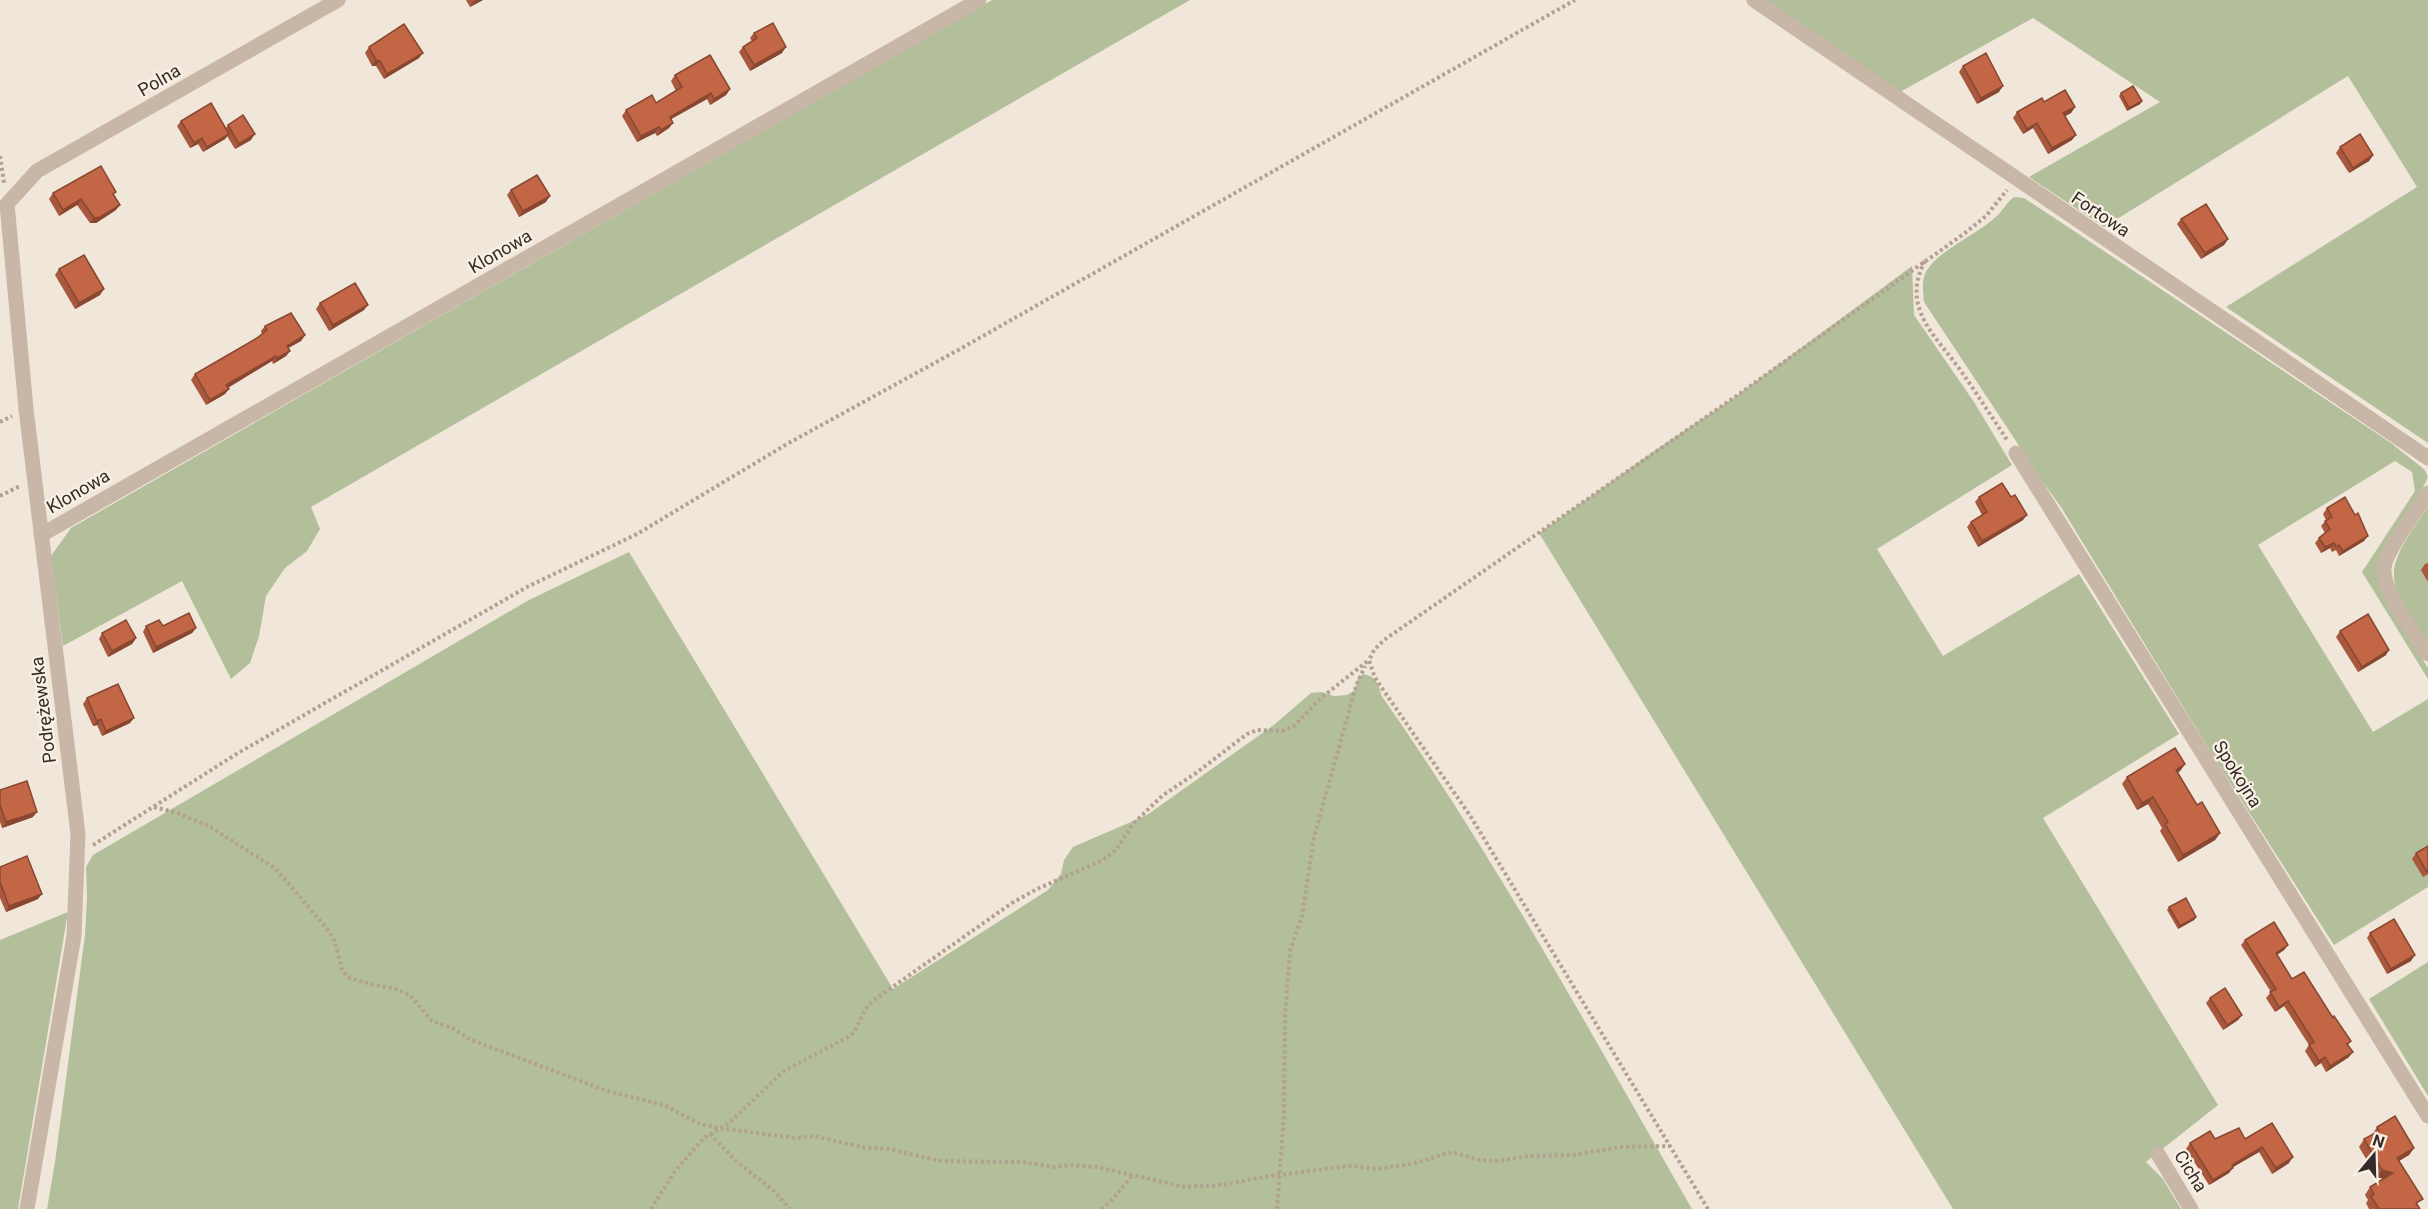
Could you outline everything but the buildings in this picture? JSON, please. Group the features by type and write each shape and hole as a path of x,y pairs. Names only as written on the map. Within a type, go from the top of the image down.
{"street":[{"name":"Polna","path":"7,204 38,171 338,0"},
{"name":"Klonowa","path":"41,535 979,0"},
{"name":"Fortowa","path":"1754,0 2428,458"},
{"name":"Podrężewska","path":"7,204 26,409 78,834 74,936 27,1209"},
{"name":"Spokojna","path":"2016,453 2428,1116"},
{"path":"2428,493 2390,551 2384,569 2394,600 2428,654"},
{"name":"Cicha","path":"2158,1154 2191,1209"}],"path":[{"path":"77,855 238,753 527,587 637,534 787,444 960,349 1575,0"},
{"path":"1277,1209 1284,1113 1285,1017 1290,951 1302,916 1314,837 1356,686 1374,650 1384,640 1732,399 1986,216 2004,195 2014,178"},
{"path":"1927,258 1917,283 1916,294 1925,323 1960,369 2016,453"},
{"path":"651,1209 675,1171 696,1146 739,1114 784,1071 850,1036 855,1031 864,1009 873,1000 1012,903 1037,889 1091,866 1116,850 1143,813 1162,796 1247,734 1257,730 1282,731 1294,726 1321,698 1369,660"},
{"path":"1369,660 1374,678 1471,817 1708,1209"},
{"path":"153,807 177,813 209,826 276,868 327,929 334,940 343,972 350,978 396,989 410,995 432,1022 452,1028 469,1039 607,1091 664,1104 700,1124 796,1138 814,1136 866,1148 889,1149 940,1161 1023,1162 1054,1167 1097,1167 1185,1187 1223,1185 1349,1166 1379,1168 1415,1163 1452,1152 1480,1160 1495,1161 1530,1156 1574,1155 1620,1147 1669,1146"},
{"path":"710,1134 736,1161 774,1191 790,1209"},
{"path":"1101,1209 1112,1200 1132,1176"}],"green space":[{"path":"992,0 1190,0 311,507 320,529 307,551 285,568 266,596 259,636 250,663 231,679 182,581 63,646 51,556 71,528"},
{"path":"1765,0 2428,0 2428,443 2226,307 2417,187 2348,76 2104,227 2029,177 2160,102 2033,18 1900,92"},
{"path":"2014,197 2024,198 2391,443 2425,470 2428,477 2419,496 2385,549 2394,614 2428,668 2428,679 2362,572 2415,491 2412,472 2395,461 2258,545 2373,732 2428,699 2428,887 2334,945 2215,759 2061,507 2031,466 1924,302 1924,278 1933,263 1990,222"},
{"path":"1912,266 1914,315 1974,402 2012,465 1877,549 1943,656 2079,574 2179,734 2043,818 2218,1105 2146,1162 2163,1179 2181,1209 1953,1209 1539,533 1732,399"},
{"path":"2428,507 2428,645 2403,605 2396,590 2394,576 2402,548"},
{"path":"629,552 893,989 1048,890 1061,874 1064,860 1073,847 1147,815 1275,724 1311,693 1347,695 1355,690 1358,678 1363,674 1371,676 1378,684 1381,695 1504,884 1692,1209 47,1209 85,935 86,867 93,855 529,600"},
{"path":"68,912 18,1209 0,1209 0,940"},
{"path":"2428,962 2428,1096 2369,999"}]}
